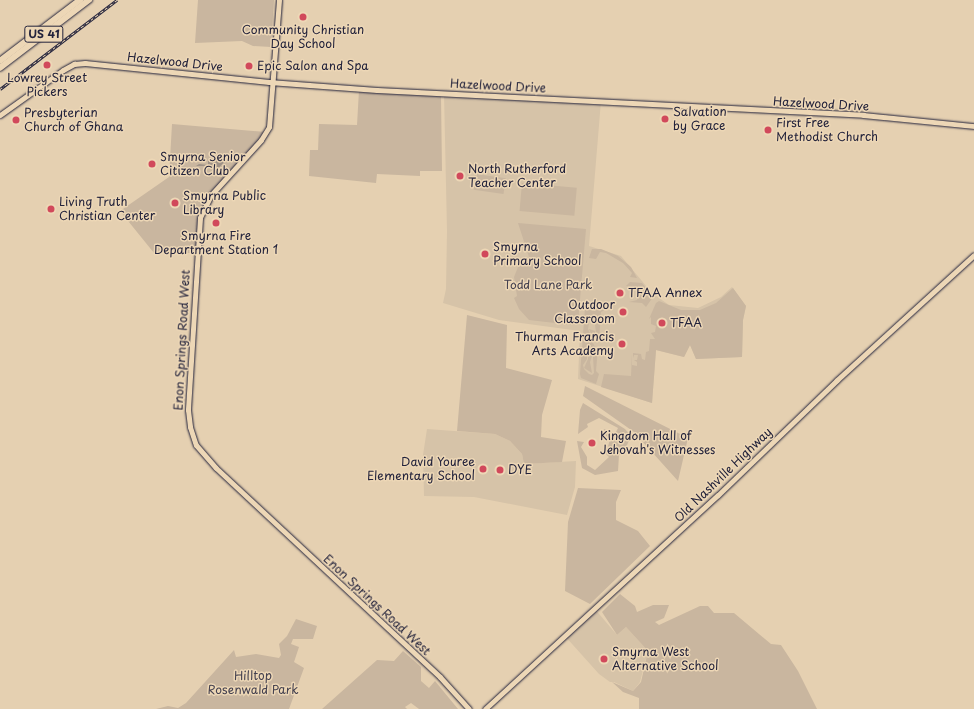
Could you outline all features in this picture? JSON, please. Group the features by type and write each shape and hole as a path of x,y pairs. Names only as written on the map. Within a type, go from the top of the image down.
{"main road":[{"name":"US 41","path":"0,62 80,0"},
{"name":"US 41","path":"0,68 89,0"}],"street":[{"name":"Enon Springs Road West","path":"280,0 271,120 266,132 211,195 201,215 188,404 190,428 196,445 216,468 440,677 469,709"},
{"name":"Hazelwood Drive","path":"0,114 72,64 85,63 274,82 863,115 974,126"},
{"name":"Old Nashville Highway","path":"484,709 712,500 837,380 974,255"}],"shaded area":[{"path":"444,93 601,101 589,246 621,256 652,293 669,305 698,308 721,297 732,287 746,306 743,320 742,357 696,359 690,345 684,357 656,350 652,403 578,379 580,331 499,320 443,303 446,289 447,231"},
{"path":"223,155 227,159 215,172 208,166 196,166 199,164 208,165 208,161"},
{"name":"DYE","path":"427,429 495,434 510,441 522,454 524,464 576,461 575,487 567,515 474,497 424,496 423,455"},
{"path":"594,608 617,635 626,627 648,651 640,682 633,691 614,682 610,682 599,674 564,635"}],"green space":[{"path":"198,0 274,0 271,47 253,46 242,41 195,43"},
{"path":"359,90 441,96 442,171 420,171 420,176 377,174 376,183 309,176 310,150 318,150 319,124 357,125"},
{"path":"172,124 266,132 213,192 202,211 197,253 154,253 120,211 169,177"},
{"path":"476,174 506,178 503,194 474,190"},
{"path":"522,183 577,188 574,216 520,211"},
{"name":"Todd Lane Park","path":"518,223 586,229 578,323 572,325 529,320 519,309 514,298 517,296 514,277 518,267 529,257"},
{"path":"592,249 601,249 618,256 631,267 637,278 630,277 632,273 623,263 606,253 600,252 596,259 589,258"},
{"path":"630,282 642,283 653,297 646,307 642,303 629,302 637,300 638,288 626,286"},
{"path":"733,288 746,306 743,320 742,357 696,359 690,345 684,357 656,350 652,403 601,387 604,374 631,376 632,354 632,365 637,366 637,362 634,360 637,360 638,355 634,355 633,358 633,353 641,354 642,359 645,360 646,352 649,351 650,339 655,339 651,333 655,332 656,326 651,324 651,317 649,319 656,303 659,301 681,310 700,310 716,303"},
{"path":"589,307 605,310 601,312 599,341 597,340 595,325 599,318 593,314 590,318 588,329 591,335 587,359 583,365 584,369 592,375 594,373 593,357 596,348 598,348 596,371 599,374 596,384 581,378 580,374 585,308"},
{"path":"467,315 507,325 506,368 552,380 542,415 541,437 566,441 562,462 524,464 522,454 510,441 495,434 457,431"},
{"path":"589,329 595,331 596,340 593,343 595,347 590,362 592,373 584,368 588,359 588,346 592,336"},
{"path":"585,386 688,438 678,481 634,432 583,396"},
{"path":"583,403 625,429 631,436 623,454 619,455 618,471 595,475 582,468 577,441 584,442 581,447 587,457 587,465 595,470 609,457 606,454 610,439 603,433 604,429 615,434 618,428 599,418 587,424 588,427 578,434 580,410"},
{"path":"578,488 621,490 616,502 616,520 638,531 650,546 590,604 565,591 568,522"},
{"path":"620,594 635,606 637,612 653,605 669,605 664,618 655,622 659,625 700,606 708,606 714,613 734,613 771,644 781,645 798,671 817,709 639,709 639,698 623,692 612,682 633,691 641,682 648,651 626,627 617,635 602,612"},
{"name":"Hilltop Rosenwald Park","path":"296,619 317,626 313,639 293,639 291,644 299,647 294,662 304,668 289,709 156,709 168,706 178,708 186,703 234,650 236,657 256,654 279,658 281,655 279,644 287,636"},
{"path":"403,651 421,667 421,681 429,688 435,681 458,709 419,709 411,703 405,707 407,709 322,709 377,660 394,661"}],"railway":[{"path":"0,89 117,0"}],"place":[{"name":"Community Christian Day School","path":"303,17"},
{"name":"Lowrey Street Pickers","path":"47,65"},
{"name":"Epic Salon and Spa","path":"249,66"},
{"name":"Salvation by Grace","path":"665,119"},
{"name":"Presbyterian Church of Ghana","path":"16,120"},
{"name":"First Free Methodist Church","path":"768,130"},
{"name":"Smyrna Senior Citizen Club","path":"152,164"},
{"name":"North Rutherford Teacher Center","path":"460,176"},
{"name":"Smyrna Public Library","path":"175,203"},
{"name":"Living Truth Christian Center","path":"51,209"},
{"name":"Smyrna Fire Department Station 1","path":"216,223"},
{"name":"Smyrna Primary School","path":"485,254"},
{"name":"TFAA Annex","path":"620,293"},
{"name":"Outdoor Classroom","path":"623,312"},
{"name":"TFAA","path":"662,323"},
{"name":"Thurman Francis Arts Academy","path":"622,344"},
{"name":"Kingdom Hall of Jehovah's Witnesses","path":"592,443"},
{"name":"David Youree Elementary School","path":"483,469"},
{"name":"DYE","path":"500,470"},
{"name":"Smyrna West Alternative School","path":"604,659"}]}
